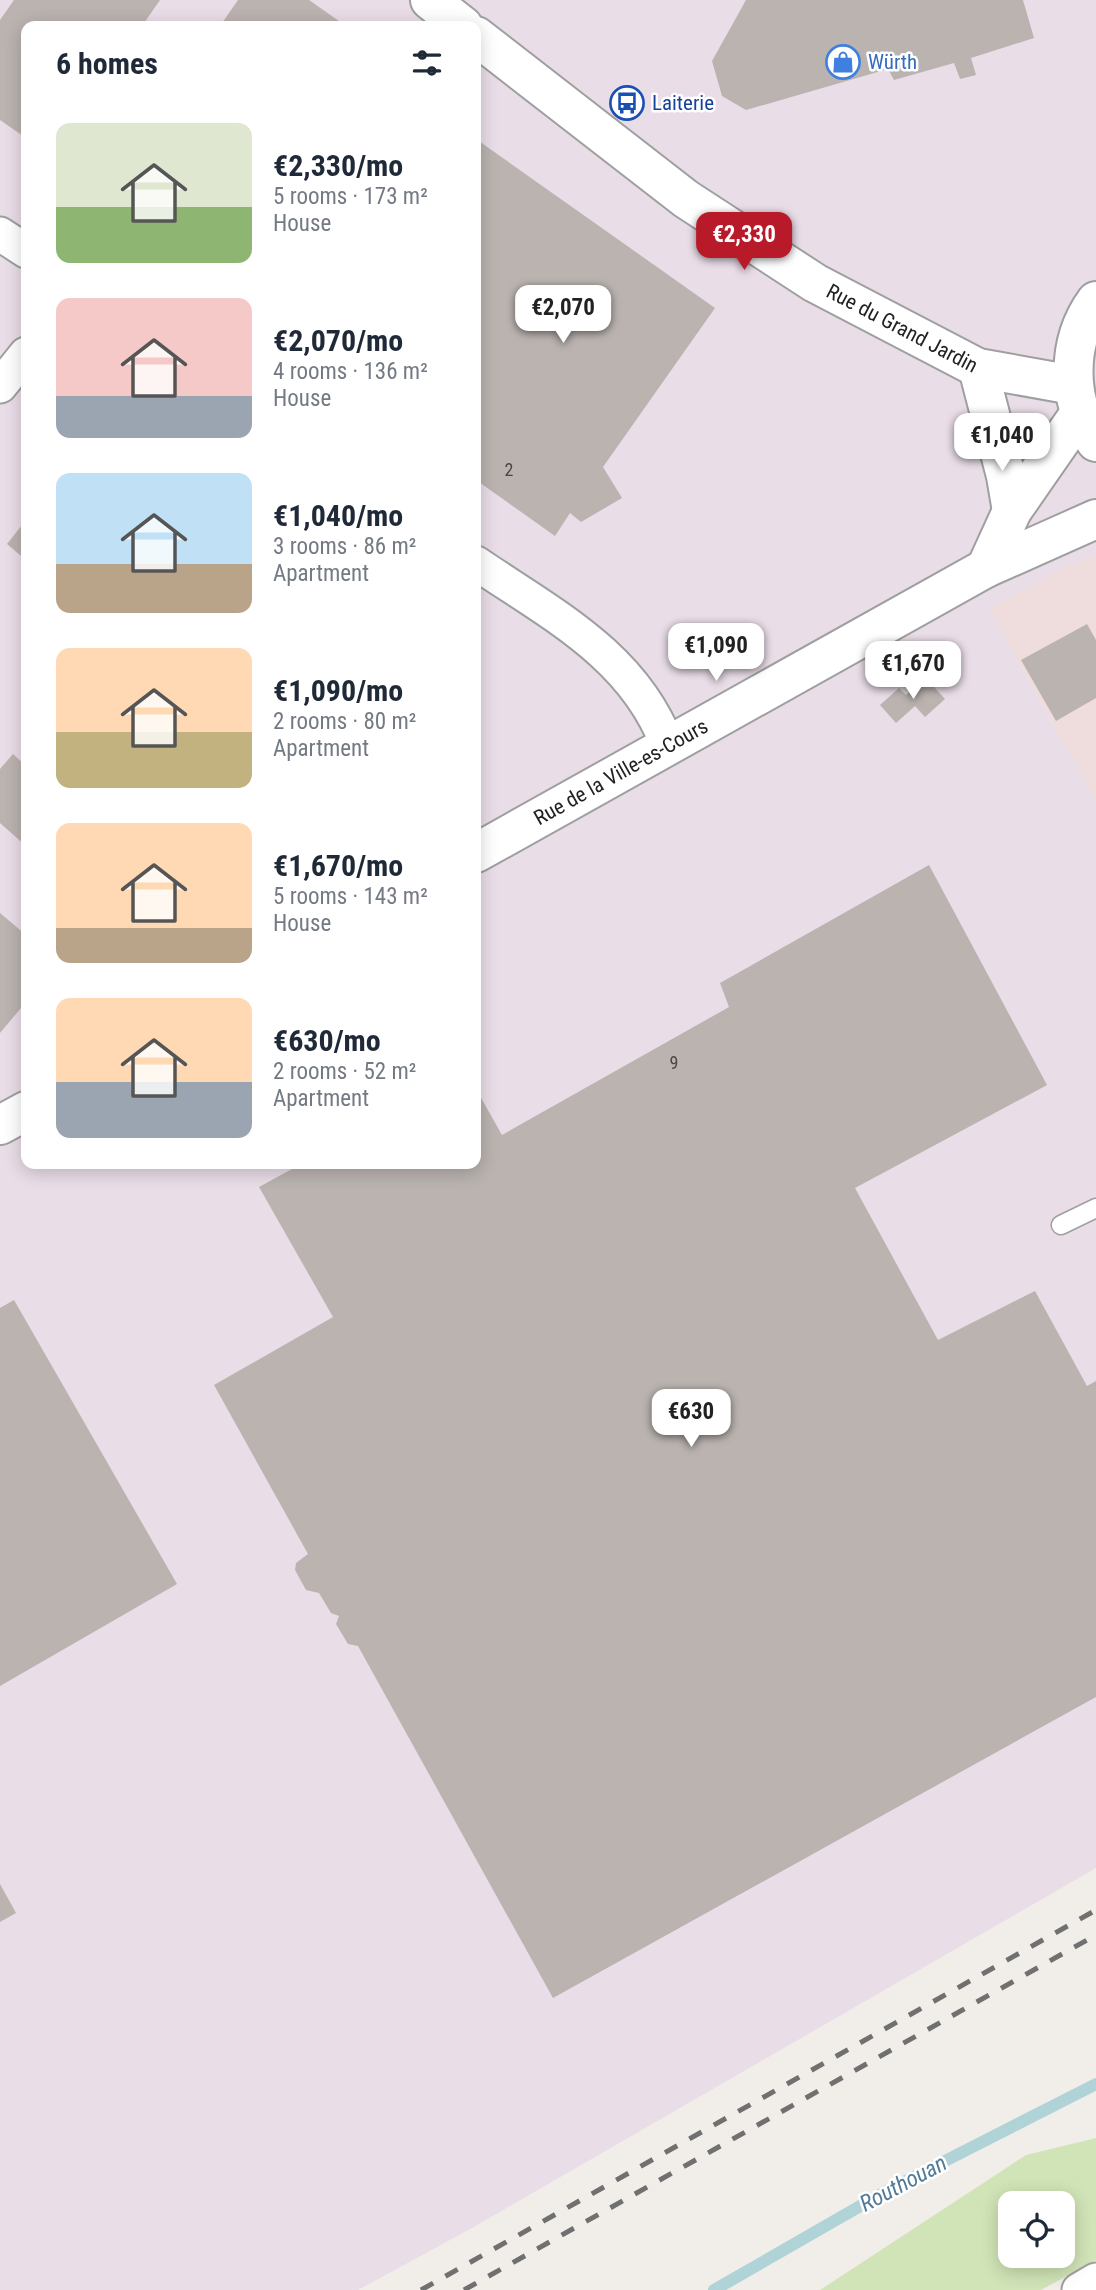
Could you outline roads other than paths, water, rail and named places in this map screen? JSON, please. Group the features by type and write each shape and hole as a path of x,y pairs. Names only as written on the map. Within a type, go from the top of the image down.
{"street":[{"path":"430,0 457,21"},
{"name":"Rue du Grand Jardin","path":"481,40 686,199 816,284 978,368 1083,413"},
{"path":"0,234 21,248"},
{"path":"986,568 1012,511 1083,413 1074,349 1086,315 1096,301"},
{"path":"0,386 21,360"},
{"path":"978,368 1004,466 1012,511"},
{"name":"Rue de la Ville-es-Cours","path":"481,850 986,568 1096,519"},
{"path":"481,566 603,650 636,684 658,720 667,744"},
{"path":"0,1125 21,1114"},
{"path":"1079,2290 1096,2280"}],"lane":[{"path":"1061,1225 1096,1208"}],"waterway":[{"name":"Routhouan","path":"714,2290 890,2189 1096,2084"}],"railway":[{"path":"421,2290 1096,1910"},
{"path":"464,2290 1096,1935"}],"place":[{"name":"Würth","path":"843,62"},
{"name":"Laiterie","path":"627,103"}]}
